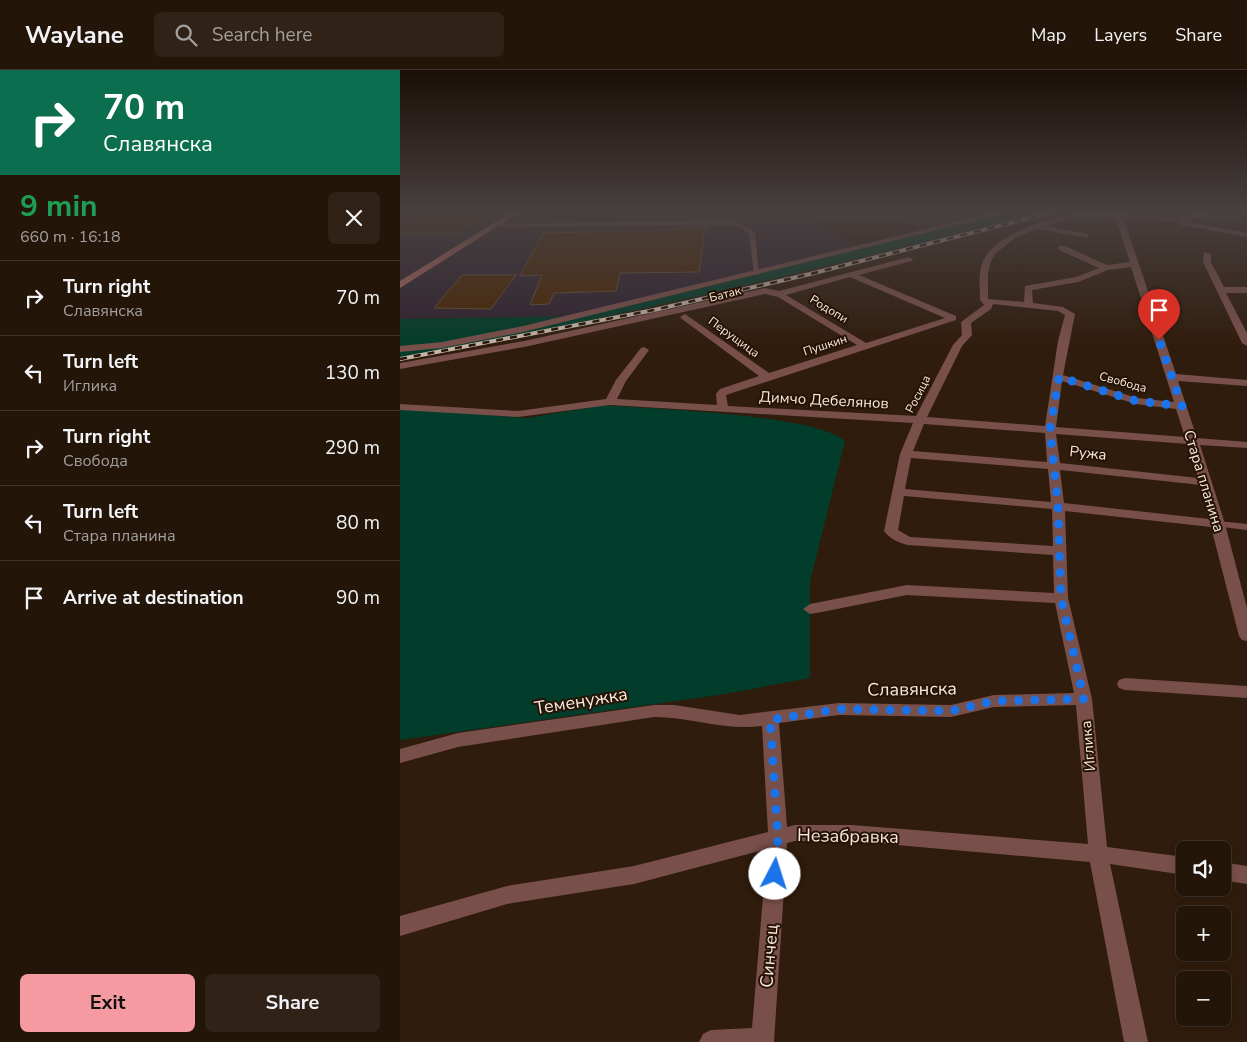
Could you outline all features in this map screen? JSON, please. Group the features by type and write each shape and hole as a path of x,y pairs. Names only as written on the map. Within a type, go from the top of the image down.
{"main road":[{"path":"400,285 445,256"}],"street":[{"path":"755,256 757,274"},
{"path":"400,350 523,330 828,256"},
{"path":"850,275 966,322 988,307 984,273 991,256"},
{"path":"1080,256 1106,268"},
{"name":"Стара планина","path":"1132,256 1206,482 1247,636"},
{"path":"1207,256 1207,262 1246,338"},
{"name":"Батак","path":"663,323 909,259"},
{"path":"986,301 1029,305 1028,288 1078,279 1106,268 1135,264"},
{"path":"1222,290 1247,290"},
{"path":"400,366 524,344 753,293 779,294"},
{"name":"Родопи","path":"779,294 865,346"},
{"name":"Иглика","path":"1029,305 1060,309 1070,314 1063,341 1050,429 1058,506 1061,598 1084,699 1098,854 1136,1042"},
{"name":"Перущица","path":"685,317 767,377"},
{"name":"Пушкин","path":"723,410 721,394 724,391 953,318"},
{"name":"Росица","path":"966,322 967,335 958,345 920,420 906,454 892,531 900,538 908,541 1060,551"},
{"path":"610,402 621,380 644,350"},
{"path":"400,372 416,363"},
{"name":"Свобода","path":"1059,377 1136,401 1182,406"},
{"path":"1172,377 1247,383"},
{"name":"Димчо Дебелянов","path":"400,407 518,414 610,402 920,420 1247,445"},
{"name":"Ружа","path":"906,454 1054,466 1206,482"},
{"path":"900,492 1058,506 1247,527"},
{"path":"810,609 848,603 890,591 906,590 1061,598"},
{"path":"1126,684 1247,692"},
{"name":"Славянска","path":"770,720 839,709 951,711 994,701 1084,699"},
{"name":"Теменужка","path":"400,756 458,740 654,711 674,711 740,722 770,720"},
{"name":"Синчец","path":"762,1040 778,838 770,720"},
{"name":"Незабравка","path":"400,926 507,895 634,875 778,838 817,832 852,833 1098,854 1176,865"},
{"path":"1231,872 1247,875"},
{"path":"712,1042 762,1040"}],"shaded area":[{"path":"400,256 826,256 581,316 400,319"}],"green space":[{"path":"825,256 864,256 638,310 400,357 400,319 581,316"},
{"path":"604,405 731,414 768,419 828,432 845,441 810,582 810,678 725,694 400,740 400,408 527,418"}],"building":[{"path":"531,256 701,256 699,272 620,273 616,291 554,293 549,304 530,305 542,275 520,276"},
{"path":"462,275 516,275 491,309 434,308"}],"railway":[{"path":"400,359 654,310 879,256"}],"route":[{"path":"775,874 778,838 770,720 839,709 951,711 994,701 1084,699 1061,598 1058,506 1050,429 1059,377 1136,401 1182,406 1159,340"}]}
